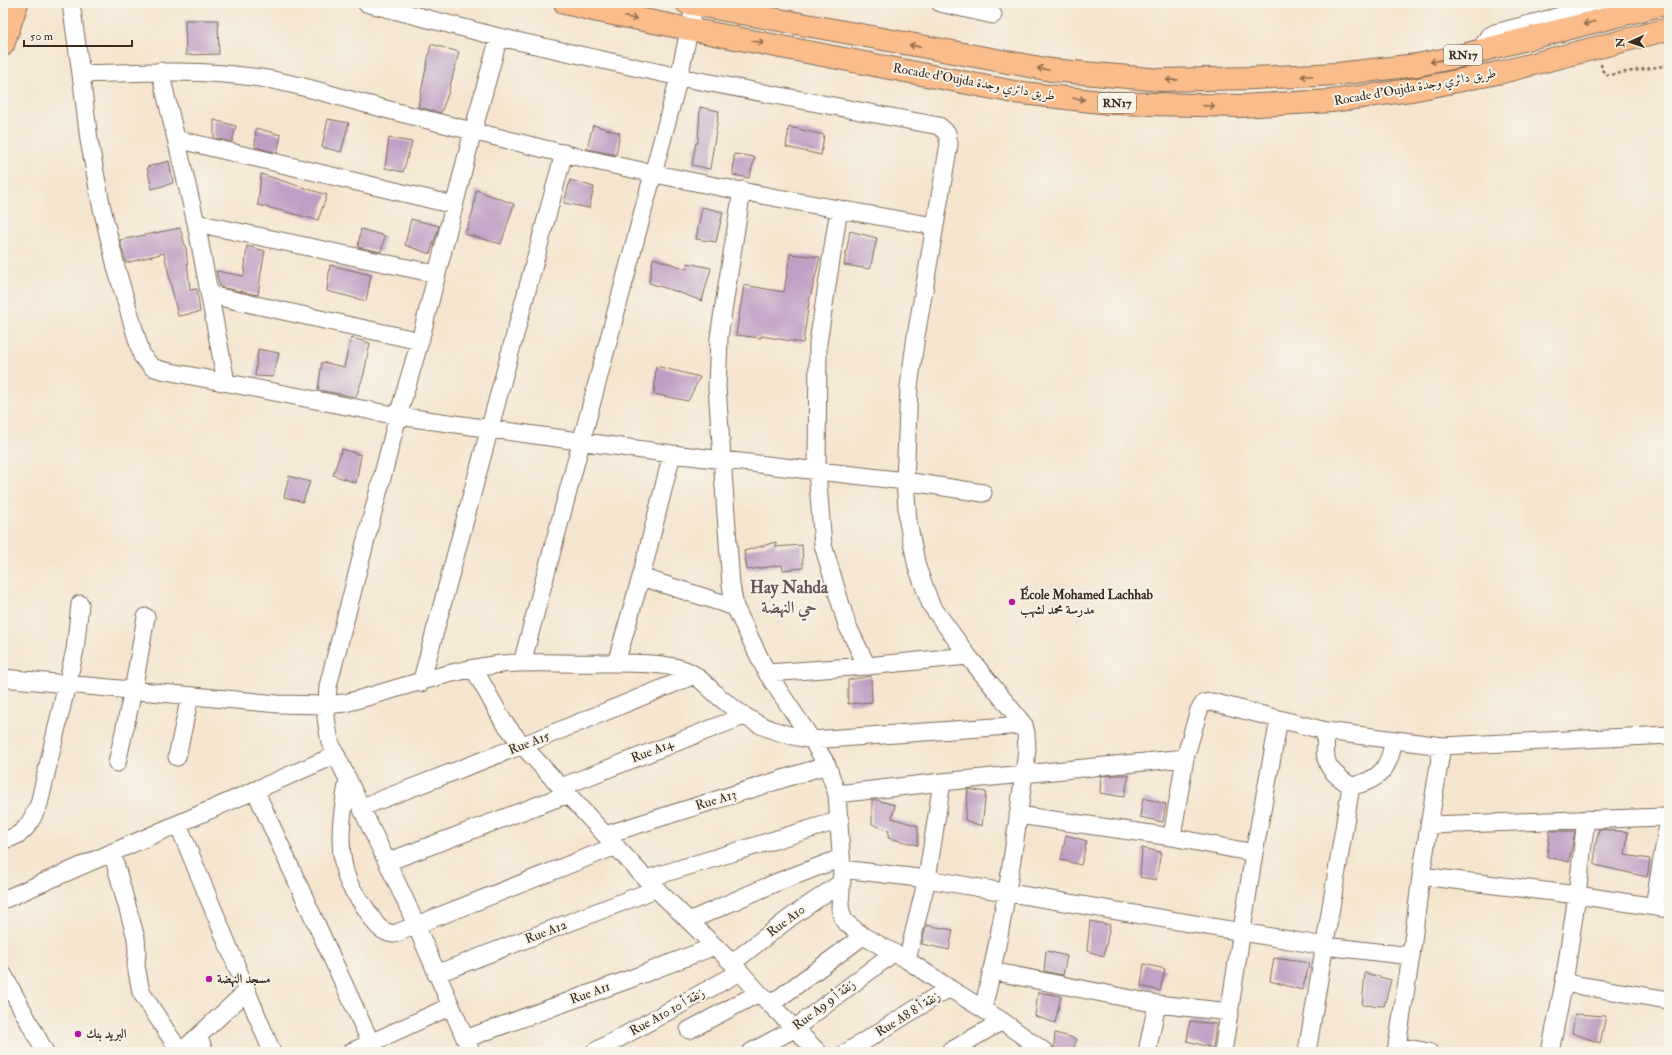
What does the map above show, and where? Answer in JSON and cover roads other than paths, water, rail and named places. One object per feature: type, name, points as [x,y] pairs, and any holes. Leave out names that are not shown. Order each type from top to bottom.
[{"type":"highway","points":[[3,45],[18,3]]},
{"type":"highway","points":[[11,24],[27,3]]},
{"type":"highway","name":"Rocade d'Oujda طريق دائري وجدة","points":[[565,3],[598,11],[1014,92],[1110,103],[1240,106],[1332,101],[1417,89],[1502,72],[1669,29]]},
{"type":"highway","name":"Rocade d'Oujda طريق دائري وجدة","points":[[692,3],[1051,70],[1161,80],[1338,74],[1417,65],[1480,51],[1668,3]]},
{"type":"street","points":[[71,3],[89,140],[101,204],[116,271],[142,356],[152,367],[398,416],[580,440],[672,454],[905,481],[983,493]]},
{"type":"street","points":[[366,3],[499,37],[679,76],[939,126],[948,133],[949,144],[934,226],[909,387],[905,481],[908,522],[917,567],[931,605],[968,656],[1024,725],[1026,733],[1027,750],[1006,893],[992,971],[983,1009]]},
{"type":"street","points":[[522,663],[580,440],[679,76],[689,29],[692,3]]},
{"type":"street","points":[[940,3],[994,15]]},
{"type":"street","points":[[1480,51],[1488,37],[1495,33],[1610,3]]},
{"type":"street","points":[[468,1045],[362,807],[336,755],[328,734],[326,705],[328,686],[499,37]]},
{"type":"street","points":[[81,74],[160,71],[218,73],[263,78],[306,87],[473,131],[653,173],[934,226]]},
{"type":"street","points":[[160,71],[196,223],[226,382]]},
{"type":"street","points":[[176,139],[454,205]]},
{"type":"street","points":[[421,682],[564,153]]},
{"type":"street","points":[[742,190],[719,338],[717,386],[729,566],[735,607],[767,673],[827,765],[837,794],[840,820],[842,870],[840,908],[842,916],[844,921],[863,936],[900,957],[1002,1021],[1045,1052]]},
{"type":"street","points":[[839,209],[818,343],[817,471],[823,545],[847,625],[867,666]]},
{"type":"street","points":[[196,223],[436,274]]},
{"type":"street","points":[[210,295],[420,341]]},
{"type":"street","points":[[616,663],[641,577],[672,454]]},
{"type":"street","points":[[641,577],[735,607]]},
{"type":"street","points":[[3,840],[24,832],[31,823],[39,804],[75,650],[80,604]]},
{"type":"street","points":[[117,763],[133,690],[146,617]]},
{"type":"street","points":[[767,673],[867,666],[968,656]]},
{"type":"street","points":[[3,678],[278,704],[326,705],[345,703],[474,669],[522,663],[616,663],[676,667],[695,675],[744,716],[759,725],[790,736],[812,740],[1024,725]]},
{"type":"street","points":[[474,669],[503,720],[523,746],[651,884],[736,967],[765,999],[818,1052]]},
{"type":"street","name":"Rue A15","points":[[362,807],[523,746],[695,675]]},
{"type":"street","points":[[177,757],[190,696]]},
{"type":"street","points":[[1172,837],[1185,758],[1199,710],[1204,703],[1212,702],[1326,731],[1393,741],[1442,746],[1669,735]]},
{"type":"street","name":"Rue A14","points":[[387,862],[744,716]]},
{"type":"street","points":[[1223,1052],[1254,853],[1279,720]]},
{"type":"street","points":[[1326,731],[1324,756],[1329,769],[1336,777],[1351,786],[1362,784],[1386,768],[1392,754],[1393,741]]},
{"type":"street","points":[[1429,1052],[1396,1049],[1411,956],[1421,876],[1442,746]]},
{"type":"street","points":[[3,900],[336,755]]},
{"type":"street","points":[[837,794],[1185,758]]},
{"type":"street","name":"Rue A13","points":[[348,779],[341,835],[342,858],[348,883],[378,926],[385,933],[394,934],[416,926],[610,841],[827,765]]},
{"type":"street","points":[[900,957],[927,879],[942,782]]},
{"type":"street","points":[[1307,1052],[1351,786]]},
{"type":"street","points":[[255,790],[373,1047]]},
{"type":"street","points":[[1018,815],[1172,837],[1254,853]]},
{"type":"street","points":[[1421,876],[1577,895],[1662,908],[1668,824],[1666,819],[1663,817],[1429,825]]},
{"type":"street","points":[[1550,1052],[1564,983],[1586,819]]},
{"type":"street","name":"Rue A12","points":[[436,974],[651,884],[840,820]]},
{"type":"street","points":[[178,824],[272,1052]]},
{"type":"street","points":[[112,852],[136,938],[136,966],[141,992],[180,1052],[247,991]]},
{"type":"street","points":[[689,921],[776,883],[842,870],[927,879],[1325,946],[1411,956]]},
{"type":"street","name":"Rue A10","points":[[736,967],[842,870]]},
{"type":"street","points":[[688,1030],[765,999],[863,936]]},
{"type":"street","name":"Rue A11","points":[[468,1045],[715,946]]},
{"type":"street","name":"Rue A9 زنقة أ 9","points":[[751,1052],[794,1028],[900,957]]},
{"type":"street","name":"Rue A10 زنقة أ 10","points":[[594,1052],[736,967]]},
{"type":"street","points":[[992,971],[1157,1004],[1230,1012]]},
{"type":"street","points":[[3,974],[45,1052]]},
{"type":"street","points":[[1564,983],[1669,1000]]},
{"type":"street","name":"Rue A8 زنقة أ 8","points":[[847,1052],[949,988]]},
{"type":"street","points":[[1147,1052],[1157,1004]]},
{"type":"street","points":[[351,1052],[373,1047],[451,1006]]},
{"type":"street","points":[[950,1052],[1002,1021]]},
{"type":"street","points":[[198,1036],[205,1052]]},
{"type":"place","name":"École Mohamed Lachhab مدرسة محمد لشهب","points":[[1012,602]]},
{"type":"place","name":"مسجد النهضة","points":[[209,979]]},
{"type":"place","name":"البريد بنك","points":[[78,1034]]},
{"type":"district","name":"Hay Nahda حي النهضة","points":[[789,597]]}]
